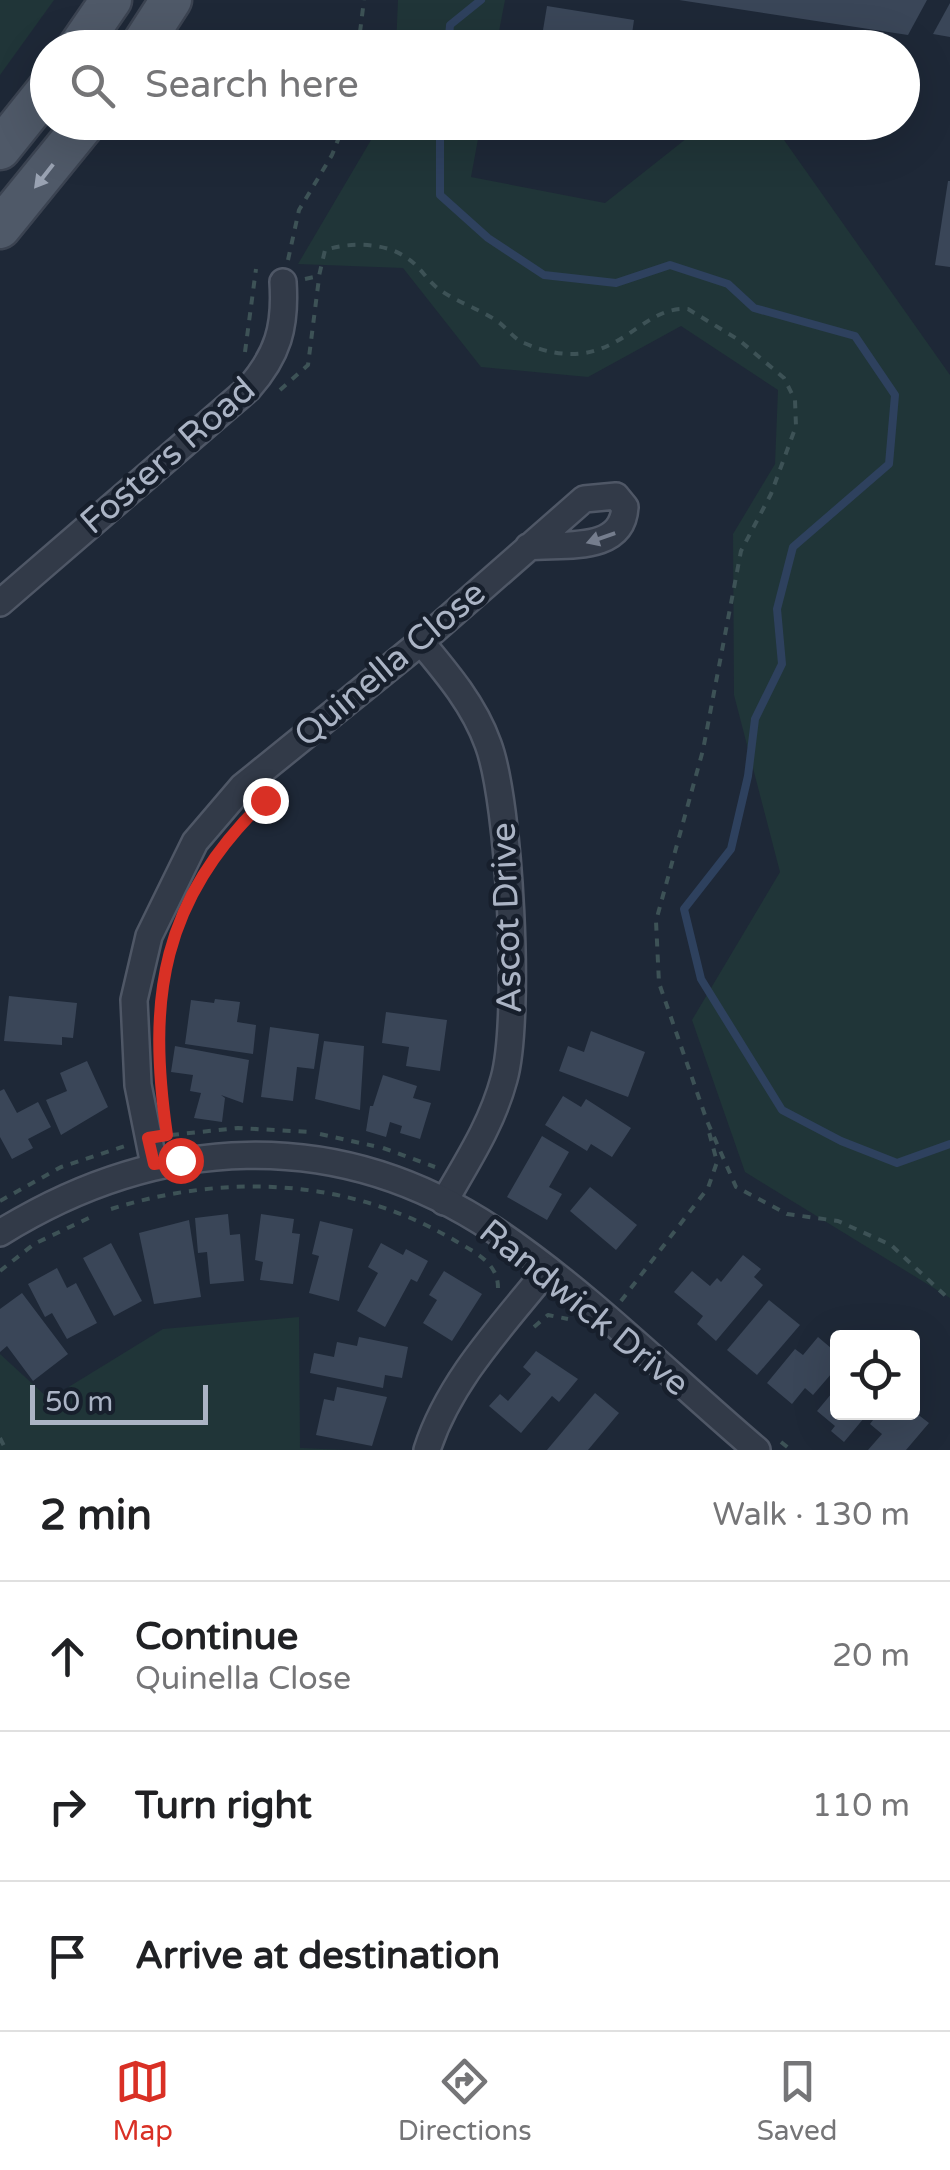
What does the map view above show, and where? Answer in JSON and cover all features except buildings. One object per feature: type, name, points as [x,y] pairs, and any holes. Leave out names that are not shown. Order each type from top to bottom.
[{"type":"main road","points":[[90,30],[111,0]]},
{"type":"main road","points":[[152,30],[171,0]]},
{"type":"main road","points":[[0,149],[30,111]]},
{"type":"main road","points":[[0,228],[71,140]]},
{"type":"street","name":"Fosters Road","points":[[0,603],[248,390],[270,363],[281,338],[283,282]]},
{"type":"street","name":"Quinella Close","points":[[154,1164],[136,1142],[134,1000],[150,936],[195,842],[242,787],[420,642],[528,547]]},
{"type":"street","name":"Ascot Drive","points":[[420,642],[467,702],[488,743],[505,815],[511,1023],[506,1074],[492,1120],[452,1170],[444,1202]]},
{"type":"street","name":"Randwick Drive","points":[[0,1233],[72,1193],[154,1164],[213,1156],[298,1158],[369,1171],[444,1202],[495,1231],[766,1444]]},
{"type":"street","points":[[426,1450],[436,1420],[476,1358],[547,1270]]},
{"type":"path","points":[[360,30],[364,0]]},
{"type":"path","points":[[338,140],[298,210],[283,282],[319,276],[325,250],[376,246],[409,258],[430,284],[495,319],[520,342],[591,354],[664,314],[688,310],[766,360],[789,389],[796,426],[771,494],[741,551],[703,750],[656,921],[659,983],[707,1121],[736,1186],[787,1214],[838,1221],[891,1245],[950,1300]]},
{"type":"path","points":[[243,360],[256,268]]},
{"type":"path","points":[[606,1320],[708,1188],[716,1162],[707,1121]]},
{"type":"path","points":[[0,1201],[60,1167],[136,1142],[238,1128],[294,1130],[353,1140],[452,1170]]},
{"type":"path","points":[[120,1130],[136,1142]]},
{"type":"path","points":[[433,1166],[452,1170]]},
{"type":"path","points":[[0,1271],[34,1244],[100,1212],[208,1186],[276,1185],[375,1205],[420,1222],[486,1260],[498,1282],[492,1300]]},
{"type":"path","points":[[525,1337],[540,1320],[556,1313],[580,1329]]},
{"type":"path","points":[[0,1438],[6,1450]]},
{"type":"path","points":[[766,1444],[790,1450]]},
{"type":"green space","points":[[0,0],[54,0],[30,30],[0,75]]},
{"type":"green space","points":[[398,0],[505,0],[499,30],[397,30]]},
{"type":"green space","points":[[371,140],[478,140],[471,177],[605,203],[685,140],[784,140],[950,375],[950,1298],[745,1172],[692,1020],[780,872],[734,695],[733,534],[775,464],[778,390],[681,326],[588,377],[481,367],[403,268],[298,264]]},
{"type":"green space","points":[[299,1317],[300,1448],[346,1450],[0,1450],[0,1354],[49,1399],[163,1329]]},
{"type":"waterway","points":[[450,30],[450,25],[481,0]]},
{"type":"waterway","points":[[440,140],[440,195],[488,238],[544,275],[616,283],[670,265],[728,284],[754,308],[855,336],[895,395],[889,464],[793,547],[777,609],[782,664],[755,719],[748,776],[731,849],[684,909],[701,979],[782,1110],[841,1141],[897,1163],[950,1144]]},
{"type":"route","points":[[180,1160],[154,1164],[148,1138],[167,1135],[157,1066],[157,1029],[160,986],[168,951],[181,915],[210,861],[232,832],[265,800]]}]
